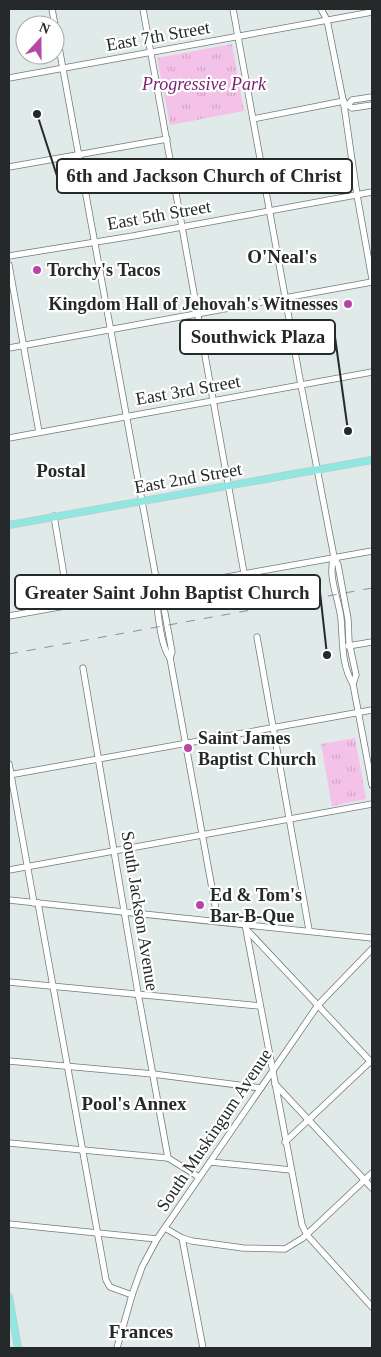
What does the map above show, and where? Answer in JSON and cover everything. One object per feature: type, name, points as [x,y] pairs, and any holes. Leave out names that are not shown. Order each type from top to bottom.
[{"type":"main road","name":"East 2nd Street","points":[[9,525],[372,460]]},
{"type":"main road","points":[[9,1297],[18,1348]]},
{"type":"street","points":[[52,9],[158,589],[156,598],[161,627],[166,653],[170,658],[218,921]]},
{"type":"street","points":[[143,9],[244,573]]},
{"type":"street","points":[[234,9],[301,385],[334,557],[338,565],[341,647],[348,675],[353,684],[372,785]]},
{"type":"street","points":[[9,348],[285,298],[372,280],[345,104],[327,20],[321,9]]},
{"type":"street","name":"East 7th Street","points":[[9,78],[372,12]]},
{"type":"street","points":[[253,119],[345,104],[352,100],[372,96]]},
{"type":"street","points":[[345,104],[352,108],[372,104]]},
{"type":"street","points":[[9,167],[166,139]]},
{"type":"street","name":"East 5th Street","points":[[9,256],[372,192]]},
{"type":"street","points":[[9,264],[39,432]]},
{"type":"street","name":"East 3rd Street","points":[[9,438],[372,372]]},
{"type":"street","points":[[54,516],[69,605]]},
{"type":"street","points":[[9,616],[372,551]]},
{"type":"street","points":[[339,594],[356,675],[353,684]]},
{"type":"street","points":[[257,637],[309,930]]},
{"type":"street","points":[[341,647],[372,642]]},
{"type":"street","name":"South Jackson Avenue","points":[[83,668],[168,1158]]},
{"type":"street","points":[[10,775],[372,710]]},
{"type":"street","points":[[9,764],[27,866],[52,986],[96,1233],[108,1284],[115,1290],[132,1295]]},
{"type":"street","points":[[9,870],[372,804]]},
{"type":"street","points":[[9,900],[372,938]]},
{"type":"street","points":[[246,926],[372,1062],[285,1142]]},
{"type":"street","points":[[246,926],[300,1217],[307,1235],[372,1307]]},
{"type":"street","name":"South Muskingum Avenue","points":[[118,1348],[132,1295],[142,1267],[157,1239],[318,1005],[372,949]]},
{"type":"street","points":[[9,982],[260,1006]]},
{"type":"street","points":[[9,1061],[154,1074],[261,1088]]},
{"type":"street","points":[[275,1084],[372,1188]]},
{"type":"street","points":[[9,1143],[168,1158],[199,1178]]},
{"type":"street","points":[[210,1162],[291,1170]]},
{"type":"street","points":[[165,1228],[182,1238],[211,1244],[278,1250],[290,1248],[307,1235],[372,1173]]},
{"type":"street","points":[[9,1224],[157,1239]]},
{"type":"street","points":[[182,1238],[203,1348]]},
{"type":"green space","name":"Progressive Park","points":[[232,44],[244,111],[170,125],[157,58]]},
{"type":"green space","points":[[355,738],[366,799],[332,806],[321,744]]},
{"type":"railway","points":[[9,654],[372,588]]},
{"type":"place","name":"6th and Jackson Church of Christ","points":[[37,114]]},
{"type":"place","name":"Torchy's Tacos","points":[[37,270]]},
{"type":"place","name":"Kingdom Hall of Jehovah's Witnesses","points":[[348,304]]},
{"type":"place","name":"Southwick Plaza","points":[[348,431]]},
{"type":"place","name":"Greater Saint John Baptist Church","points":[[327,655]]},
{"type":"place","name":"Saint James Baptist Church","points":[[188,748]]},
{"type":"place","name":"Ed & Tom's Bar-B-Que","points":[[200,905]]},
{"type":"district","name":"O'Neal's","points":[[282,256]]},
{"type":"district","name":"Postal","points":[[61,470]]},
{"type":"district","name":"Pool's Annex","points":[[134,1103]]},
{"type":"district","name":"Frances","points":[[141,1331]]}]
